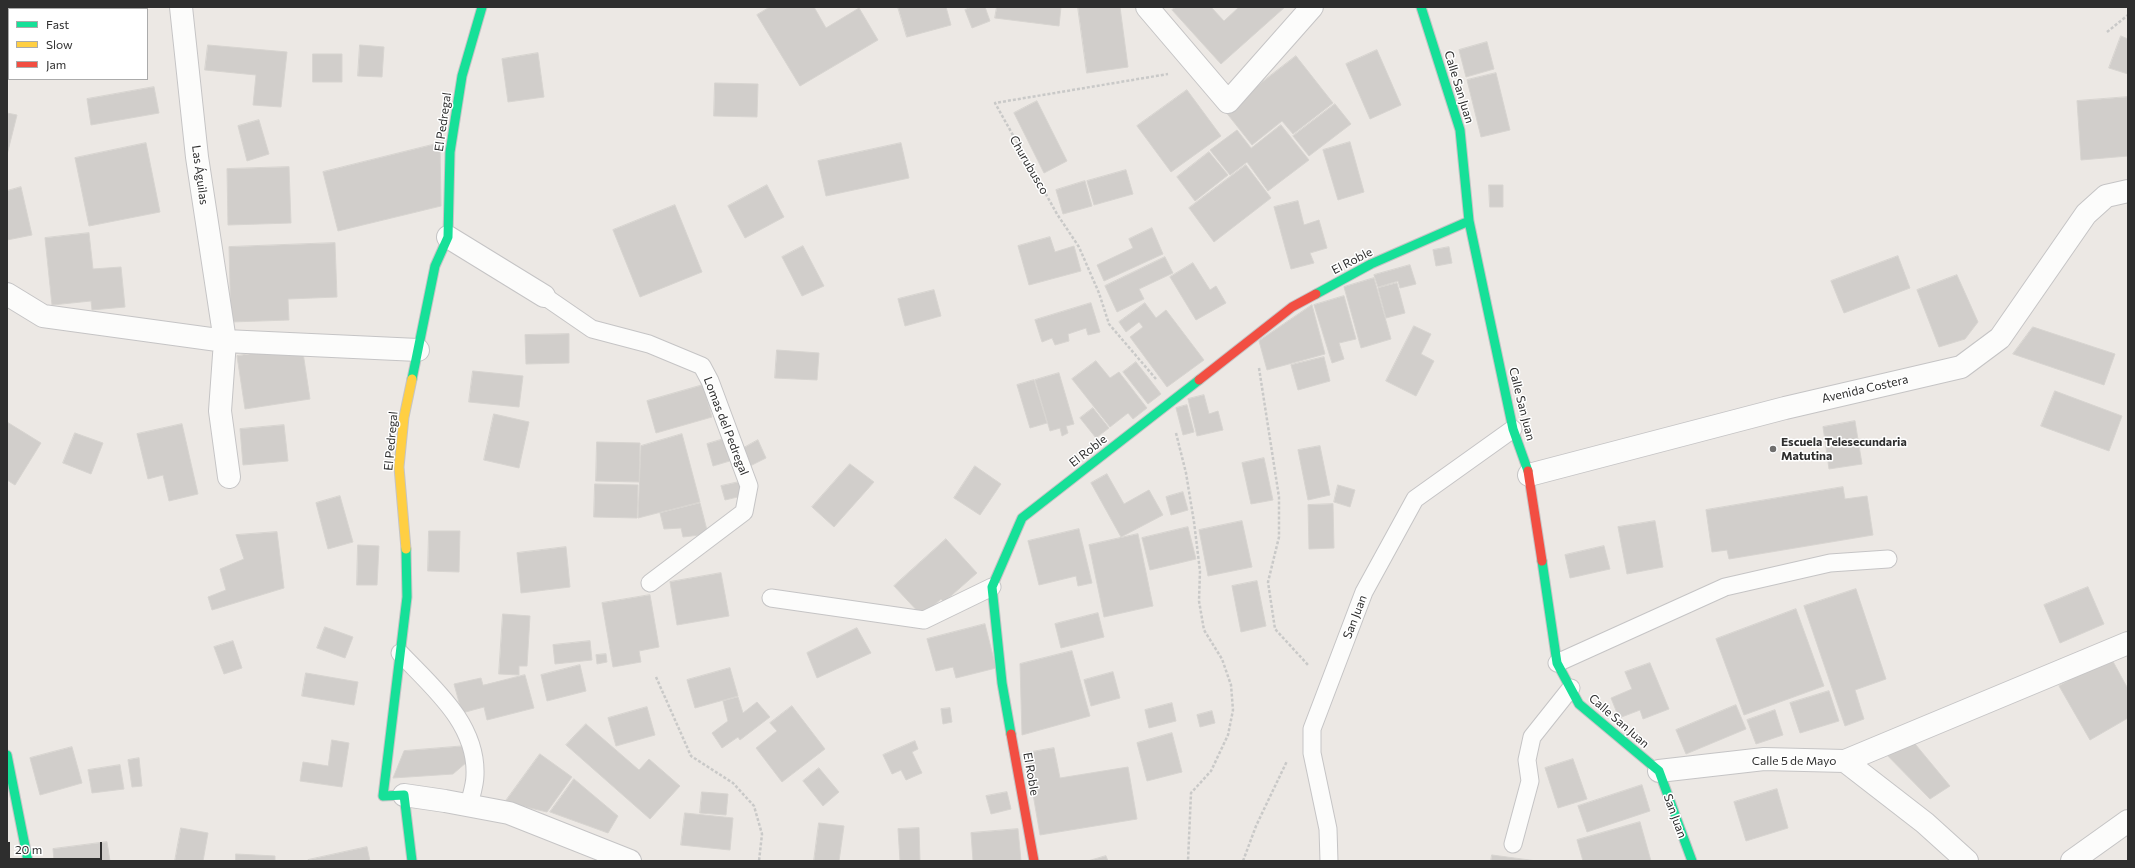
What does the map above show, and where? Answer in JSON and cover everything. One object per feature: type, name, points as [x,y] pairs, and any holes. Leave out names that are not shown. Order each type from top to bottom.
[{"type":"street","name":"Las Águilas","points":[[181,7],[197,157],[225,341],[220,412],[229,477]]},
{"type":"street","name":"El Pedregal","points":[[404,795],[383,796],[407,597],[406,537],[399,467],[404,417],[435,266],[448,237],[450,152],[462,76],[482,7]]},
{"type":"street","points":[[1147,7],[1228,102],[1312,7]]},
{"type":"street","name":"Calle San Juan","points":[[1421,7],[1460,130],[1469,221],[1513,429],[1529,475],[1557,663],[1579,704],[1659,771]]},
{"type":"street","name":"Avenida Costera","points":[[1529,475],[1785,408],[1961,367],[2000,338],[2086,214],[2106,196],[2128,191]]},
{"type":"street","name":"El Roble","points":[[1034,861],[1002,683],[992,587],[1022,518],[1292,307],[1371,264],[1469,221]]},
{"type":"street","name":"Lomas del Pedregal","points":[[448,237],[544,296]]},
{"type":"street","points":[[7,294],[43,316],[225,341],[418,350]]},
{"type":"street","points":[[1845,761],[2128,643]]},
{"type":"street","points":[[7,755],[28,861]]},
{"type":"street","name":"Calle 5 de Mayo","points":[[1659,771],[1764,759],[1845,761],[1925,823],[1967,861]]},
{"type":"street","name":"San Juan","points":[[1659,771],[1692,861]]},
{"type":"street","points":[[412,861],[404,795],[509,813],[630,861]]},
{"type":"street","points":[[2072,861],[2128,820]]},
{"type":"lane","name":"Lomas del Pedregal","points":[[544,296],[592,329],[649,344],[702,366],[725,419],[749,486],[744,512],[650,584]]},
{"type":"lane","name":"San Juan","points":[[1329,861],[1328,829],[1312,753],[1312,730],[1364,592],[1414,499],[1513,429]]},
{"type":"lane","points":[[1557,663],[1725,587],[1830,563],[1888,559]]},
{"type":"lane","points":[[771,598],[924,620],[992,587]]},
{"type":"lane","points":[[400,653],[451,706],[470,741],[475,775],[468,805]]},
{"type":"lane","points":[[1513,844],[1524,811],[1530,782],[1527,760],[1532,737],[1571,688]]},
{"type":"path","points":[[2107,32],[2128,15]]},
{"type":"path","name":"Churubusco","points":[[1168,403],[1162,387],[1109,324],[1100,293],[1079,247],[1057,214],[995,103],[1200,69]]},
{"type":"path","points":[[1252,338],[1263,382],[1279,497],[1279,537],[1268,582],[1275,629],[1328,687]]},
{"type":"path","points":[[1168,403],[1186,473],[1200,571],[1199,601],[1204,630],[1222,659],[1231,685],[1233,710],[1228,735],[1211,771],[1191,793],[1188,861]]},
{"type":"path","points":[[656,677],[691,756],[733,783],[754,806],[762,834],[759,861]]},
{"type":"path","points":[[1244,861],[1256,826],[1283,766],[1312,730]]},
{"type":"building","points":[[7,7],[24,7],[8,8],[7,20]]},
{"type":"building","points":[[770,7],[814,7],[826,28],[859,8],[878,40],[800,86],[757,15]]},
{"type":"building","points":[[898,7],[946,7],[951,25],[907,37]]},
{"type":"building","points":[[972,7],[985,7],[990,21],[972,28],[965,10]]},
{"type":"building","points":[[997,7],[1061,7],[1059,26],[995,18]]},
{"type":"building","points":[[1078,7],[1120,7],[1128,67],[1087,73]]},
{"type":"building","points":[[1176,7],[1211,7],[1224,21],[1239,7],[1285,7],[1221,64],[1172,10]]},
{"type":"building","points":[[2121,36],[2128,39],[2128,74],[2109,68]]},
{"type":"building","points":[[1487,42],[1494,69],[1466,77],[1459,50]]},
{"type":"building","points":[[208,45],[287,52],[281,107],[253,105],[256,75],[205,70]]},
{"type":"building","points":[[360,45],[384,47],[382,77],[358,76]]},
{"type":"building","points":[[1377,50],[1401,105],[1370,119],[1346,64]]},
{"type":"building","points":[[538,53],[544,97],[508,102],[502,59]]},
{"type":"building","points":[[313,54],[342,54],[342,82],[313,82]]},
{"type":"building","points":[[1296,56],[1333,103],[1293,134],[1282,121],[1252,145],[1225,111]]},
{"type":"building","points":[[1496,73],[1510,130],[1481,137],[1467,80]]},
{"type":"building","points":[[715,83],[758,84],[757,117],[714,116]]},
{"type":"building","points":[[154,87],[159,113],[91,125],[87,99]]},
{"type":"building","points":[[1187,90],[1221,136],[1171,172],[1137,126]]},
{"type":"building","points":[[2128,97],[2128,156],[2081,160],[2077,101]]},
{"type":"building","points":[[1037,101],[1067,161],[1044,173],[1014,113]]},
{"type":"building","points":[[1335,104],[1351,124],[1309,156],[1293,136]]},
{"type":"building","points":[[7,113],[17,115],[7,155]]},
{"type":"building","points":[[259,120],[269,154],[247,161],[238,126]]},
{"type":"building","points":[[1281,125],[1309,160],[1268,191],[1247,162],[1230,175],[1210,150],[1237,130],[1251,148]]},
{"type":"building","points":[[1350,142],[1364,192],[1338,200],[1323,150]]},
{"type":"building","points":[[146,143],[160,212],[89,226],[75,158]]},
{"type":"building","points":[[440,143],[441,206],[338,231],[323,172]]},
{"type":"building","points":[[901,143],[909,178],[826,196],[818,161]]},
{"type":"building","points":[[1209,152],[1228,175],[1195,201],[1177,177]]},
{"type":"building","points":[[1246,165],[1271,198],[1214,242],[1189,208]]},
{"type":"building","points":[[289,167],[291,223],[228,225],[227,169]]},
{"type":"building","points":[[1126,170],[1133,194],[1094,205],[1087,181]]},
{"type":"building","points":[[1085,181],[1092,206],[1063,214],[1056,190]]},
{"type":"building","points":[[767,185],[784,217],[745,238],[728,206]]},
{"type":"building","points":[[1489,185],[1503,185],[1503,207],[1490,207]]},
{"type":"building","points":[[21,187],[32,235],[7,240],[7,191]]},
{"type":"building","points":[[1298,201],[1304,225],[1319,220],[1327,248],[1310,253],[1314,263],[1291,269],[1274,207]]},
{"type":"building","points":[[675,205],[702,272],[640,297],[613,230]]},
{"type":"building","points":[[1152,228],[1163,254],[1104,281],[1097,265],[1133,248],[1129,239]]},
{"type":"building","points":[[89,233],[93,269],[121,267],[125,307],[92,310],[91,301],[52,305],[45,238]]},
{"type":"building","points":[[1050,237],[1055,252],[1074,246],[1081,271],[1029,285],[1018,246]]},
{"type":"building","points":[[335,243],[337,297],[288,299],[289,320],[231,322],[229,247]]},
{"type":"building","points":[[803,246],[824,286],[802,296],[782,257]]},
{"type":"building","points":[[1449,247],[1452,263],[1436,266],[1433,250]]},
{"type":"building","points":[[1898,256],[1910,288],[1844,313],[1831,281]]},
{"type":"building","points":[[1165,257],[1173,273],[1139,289],[1144,299],[1117,312],[1105,286]]},
{"type":"building","points":[[1193,263],[1210,290],[1216,286],[1226,303],[1196,320],[1170,277]]},
{"type":"building","points":[[1410,265],[1416,284],[1400,288],[1398,281],[1378,287],[1374,275]]},
{"type":"building","points":[[1957,275],[1978,322],[1965,339],[1939,347],[1917,290]]},
{"type":"building","points":[[1374,278],[1391,339],[1361,348],[1344,287]]},
{"type":"building","points":[[1397,283],[1405,313],[1386,318],[1378,288]]},
{"type":"building","points":[[934,290],[941,316],[905,326],[898,299]]},
{"type":"building","points":[[1344,296],[1356,339],[1339,343],[1344,359],[1332,363],[1314,305]]},
{"type":"building","points":[[1091,303],[1100,332],[1088,335],[1086,328],[1068,334],[1069,341],[1055,345],[1052,338],[1042,342],[1035,320]]},
{"type":"building","points":[[1145,303],[1156,318],[1166,310],[1204,360],[1167,387],[1130,337],[1143,327],[1139,322],[1126,332],[1119,322]]},
{"type":"building","points":[[1312,305],[1325,354],[1267,370],[1259,341]]},
{"type":"building","points":[[1414,326],[1431,334],[1421,354],[1434,361],[1416,396],[1386,381]]},
{"type":"building","points":[[2033,327],[2115,354],[2104,385],[2013,354]]},
{"type":"building","points":[[569,334],[569,363],[526,364],[525,335]]},
{"type":"building","points":[[302,346],[310,399],[245,409],[237,356]]},
{"type":"building","points":[[777,350],[819,353],[817,380],[775,378]]},
{"type":"building","points":[[1324,357],[1330,381],[1298,390],[1291,365]]},
{"type":"building","points":[[1096,361],[1110,378],[1119,372],[1147,408],[1133,419],[1128,413],[1110,427],[1072,379]]},
{"type":"building","points":[[1136,362],[1161,394],[1148,404],[1123,372]]},
{"type":"building","points":[[473,371],[523,376],[519,407],[469,402]]},
{"type":"building","points":[[1059,373],[1074,424],[1066,426],[1068,433],[1062,436],[1060,428],[1050,431],[1035,380]]},
{"type":"building","points":[[1034,380],[1047,423],[1030,428],[1017,385]]},
{"type":"building","points":[[703,385],[712,417],[656,433],[647,401]]},
{"type":"building","points":[[2055,391],[2122,416],[2109,451],[2041,426]]},
{"type":"building","points":[[1204,395],[1209,414],[1218,411],[1223,430],[1197,436],[1188,399]]},
{"type":"building","points":[[1187,405],[1194,432],[1183,435],[1176,408]]},
{"type":"building","points":[[1093,408],[1109,428],[1096,438],[1080,418]]},
{"type":"building","points":[[494,414],[529,422],[519,468],[484,460]]},
{"type":"building","points":[[1855,421],[1862,464],[1829,469],[1823,427]]},
{"type":"building","points":[[7,422],[41,443],[15,485],[7,480]]},
{"type":"building","points":[[182,424],[198,494],[169,501],[163,475],[148,479],[137,434]]},
{"type":"building","points":[[284,425],[288,461],[243,465],[240,429]]},
{"type":"building","points":[[75,433],[103,443],[91,474],[63,463]]},
{"type":"building","points":[[682,434],[700,502],[638,518],[641,446]]},
{"type":"building","points":[[727,438],[733,460],[713,466],[707,444]]},
{"type":"building","points":[[758,440],[766,458],[748,467],[740,450]]},
{"type":"building","points":[[597,442],[640,443],[639,482],[596,481]]},
{"type":"building","points":[[1320,446],[1330,495],[1308,500],[1298,450]]},
{"type":"building","points":[[1264,458],[1273,500],[1251,504],[1242,463]]},
{"type":"building","points":[[850,464],[874,482],[834,527],[812,507]]},
{"type":"building","points":[[975,466],[1001,484],[980,515],[954,498]]},
{"type":"building","points":[[1107,474],[1124,504],[1149,490],[1163,515],[1121,537],[1091,483]]},
{"type":"building","points":[[739,482],[742,496],[725,500],[721,486]]},
{"type":"building","points":[[595,484],[638,485],[637,518],[594,517]]},
{"type":"building","points":[[1338,485],[1355,490],[1350,507],[1334,502]]},
{"type":"building","points":[[1843,487],[1845,499],[1867,496],[1873,535],[1729,559],[1727,550],[1712,552],[1706,510]]},
{"type":"building","points":[[1183,492],[1188,510],[1171,515],[1166,497]]},
{"type":"building","points":[[340,496],[353,542],[328,549],[316,503]]},
{"type":"building","points":[[700,503],[708,534],[683,537],[681,528],[664,529],[660,513]]},
{"type":"building","points":[[1333,504],[1334,548],[1309,549],[1308,505]]},
{"type":"building","points":[[1242,521],[1252,567],[1208,576],[1199,530]]},
{"type":"building","points":[[1655,521],[1663,567],[1627,574],[1618,527]]},
{"type":"building","points":[[1188,527],[1196,559],[1150,570],[1142,538]]},
{"type":"building","points":[[1079,529],[1092,583],[1078,586],[1076,576],[1039,585],[1028,541]]},
{"type":"building","points":[[429,531],[460,531],[459,572],[428,571]]},
{"type":"building","points":[[277,532],[284,588],[212,610],[208,597],[226,590],[220,569],[244,559],[236,535]]},
{"type":"building","points":[[1138,534],[1153,606],[1104,617],[1089,545]]},
{"type":"building","points":[[946,539],[977,573],[944,602],[941,599],[922,616],[894,586]]},
{"type":"building","points":[[358,545],[379,546],[377,585],[357,585]]},
{"type":"building","points":[[1604,546],[1610,569],[1570,578],[1565,555]]},
{"type":"building","points":[[566,547],[570,587],[521,593],[517,553]]},
{"type":"building","points":[[721,573],[729,616],[677,625],[670,582]]},
{"type":"building","points":[[1257,581],[1266,626],[1241,632],[1232,586]]},
{"type":"building","points":[[2088,587],[2104,624],[2060,643],[2044,605]]},
{"type":"building","points":[[1856,589],[1886,679],[1855,690],[1864,719],[1845,726],[1804,606]]},
{"type":"building","points":[[650,595],[659,647],[639,651],[641,662],[613,667],[602,603]]},
{"type":"building","points":[[1796,609],[1824,686],[1744,715],[1716,639]]},
{"type":"building","points":[[1098,613],[1104,637],[1061,648],[1055,624]]},
{"type":"building","points":[[503,614],[530,616],[527,666],[519,666],[519,675],[499,674]]},
{"type":"building","points":[[985,624],[996,668],[956,678],[953,667],[936,671],[927,639]]},
{"type":"building","points":[[325,627],[353,637],[345,658],[317,648]]},
{"type":"building","points":[[857,628],[871,653],[817,678],[807,653]]},
{"type":"building","points":[[233,641],[242,668],[224,674],[214,647]]},
{"type":"building","points":[[590,641],[592,660],[555,664],[553,645]]},
{"type":"building","points":[[1072,651],[1090,716],[1022,735],[1020,664]]},
{"type":"building","points":[[606,654],[607,662],[597,664],[596,655]]},
{"type":"building","points":[[2110,656],[2128,689],[2128,718],[2090,740],[2059,686]]},
{"type":"building","points":[[1650,663],[1669,709],[1643,719],[1640,710],[1619,718],[1611,698],[1632,689],[1625,672]]},
{"type":"building","points":[[580,665],[586,691],[547,701],[541,675]]},
{"type":"building","points":[[730,668],[738,696],[695,708],[687,680]]},
{"type":"building","points":[[1113,672],[1120,698],[1091,706],[1084,680]]},
{"type":"building","points":[[306,673],[358,682],[354,705],[302,696]]},
{"type":"building","points":[[525,675],[534,708],[487,720],[484,707],[462,713],[454,684],[481,678],[483,685]]},
{"type":"building","points":[[1829,691],[1839,721],[1800,733],[1790,703]]},
{"type":"building","points":[[738,697],[743,713],[757,702],[770,717],[740,740],[738,737],[722,748],[712,733],[728,721],[723,701]]},
{"type":"building","points":[[1172,703],[1176,721],[1149,728],[1145,710]]},
{"type":"building","points":[[1736,705],[1746,729],[1686,754],[1676,730]]},
{"type":"building","points":[[792,706],[825,749],[782,782],[756,748],[777,731],[770,723]]},
{"type":"building","points":[[647,707],[655,735],[616,746],[608,718]]},
{"type":"building","points":[[950,708],[952,722],[943,724],[941,709]]},
{"type":"building","points":[[1775,710],[1783,735],[1756,744],[1747,720]]},
{"type":"building","points":[[1212,711],[1215,723],[1200,727],[1197,715]]},
{"type":"building","points":[[586,724],[639,770],[649,759],[680,786],[650,819],[566,745]]},
{"type":"building","points":[[1172,733],[1182,772],[1147,781],[1137,743]]},
{"type":"building","points":[[1911,739],[1950,786],[1930,799],[1880,748]]},
{"type":"building","points":[[332,740],[349,743],[342,787],[300,781],[303,762],[328,766]]},
{"type":"building","points":[[915,741],[918,749],[912,752],[922,773],[906,780],[901,770],[892,774],[883,755]]},
{"type":"building","points":[[466,746],[467,762],[453,774],[393,778],[404,751]]},
{"type":"building","points":[[72,747],[82,783],[40,795],[30,758]]},
{"type":"building","points":[[1054,748],[1060,778],[1128,767],[1137,819],[1040,835],[1026,753]]},
{"type":"building","points":[[540,754],[572,777],[547,812],[505,802]]},
{"type":"building","points":[[139,758],[142,786],[132,787],[128,760]]},
{"type":"building","points":[[1573,759],[1587,799],[1558,808],[1545,768]]},
{"type":"building","points":[[120,765],[124,789],[92,793],[88,770]]},
{"type":"building","points":[[819,768],[839,792],[823,806],[803,781]]},
{"type":"building","points":[[574,779],[618,816],[608,833],[550,812]]},
{"type":"building","points":[[1642,785],[1650,811],[1587,832],[1578,806]]},
{"type":"building","points":[[1777,789],[1788,828],[1746,841],[1734,802]]},
{"type":"building","points":[[702,792],[728,794],[726,815],[700,813]]},
{"type":"building","points":[[1007,792],[1011,809],[991,814],[986,796]]},
{"type":"building","points":[[685,813],[733,818],[730,850],[681,845]]},
{"type":"building","points":[[1640,822],[1651,861],[1583,861],[1577,840]]},
{"type":"building","points":[[819,823],[844,826],[839,861],[814,861]]},
{"type":"building","points":[[181,828],[208,833],[203,861],[175,861]]},
{"type":"building","points":[[919,828],[920,861],[900,861],[898,829]]},
{"type":"building","points":[[1018,829],[1021,861],[973,861],[971,833]]},
{"type":"building","points":[[107,842],[110,861],[54,861],[53,849]]},
{"type":"building","points":[[367,847],[370,861],[308,861],[308,860]]},
{"type":"building","points":[[236,854],[275,856],[275,861],[236,861]]},
{"type":"building","points":[[1492,855],[1537,861],[1491,861]]},
{"type":"building","points":[[1106,856],[1108,861],[1088,861]]},
{"type":"traffic: fast","points":[[412,379],[435,266],[448,237],[450,152],[462,76],[482,7]]},
{"type":"traffic: fast","points":[[1421,7],[1460,130],[1469,221],[1513,429],[1528,471]]},
{"type":"traffic: fast","points":[[1316,294],[1371,264],[1469,221]]},
{"type":"traffic: fast","points":[[1011,734],[1002,683],[992,587],[1022,518],[1199,380]]},
{"type":"traffic: fast","points":[[406,549],[407,597],[383,796],[404,795],[412,861]]},
{"type":"traffic: fast","points":[[1542,561],[1557,663],[1579,704],[1659,771],[1692,861]]},
{"type":"traffic: fast","points":[[7,755],[28,861]]},
{"type":"traffic: slow","points":[[406,549],[399,467],[404,417],[412,379]]},
{"type":"traffic: jam","points":[[1199,380],[1292,307],[1316,294]]},
{"type":"traffic: jam","points":[[1528,471],[1542,561]]},
{"type":"traffic: jam","points":[[1011,734],[1034,861]]},
{"type":"place","name":"Escuela Telesecundaria Matutina","points":[[1773,449]]}]
